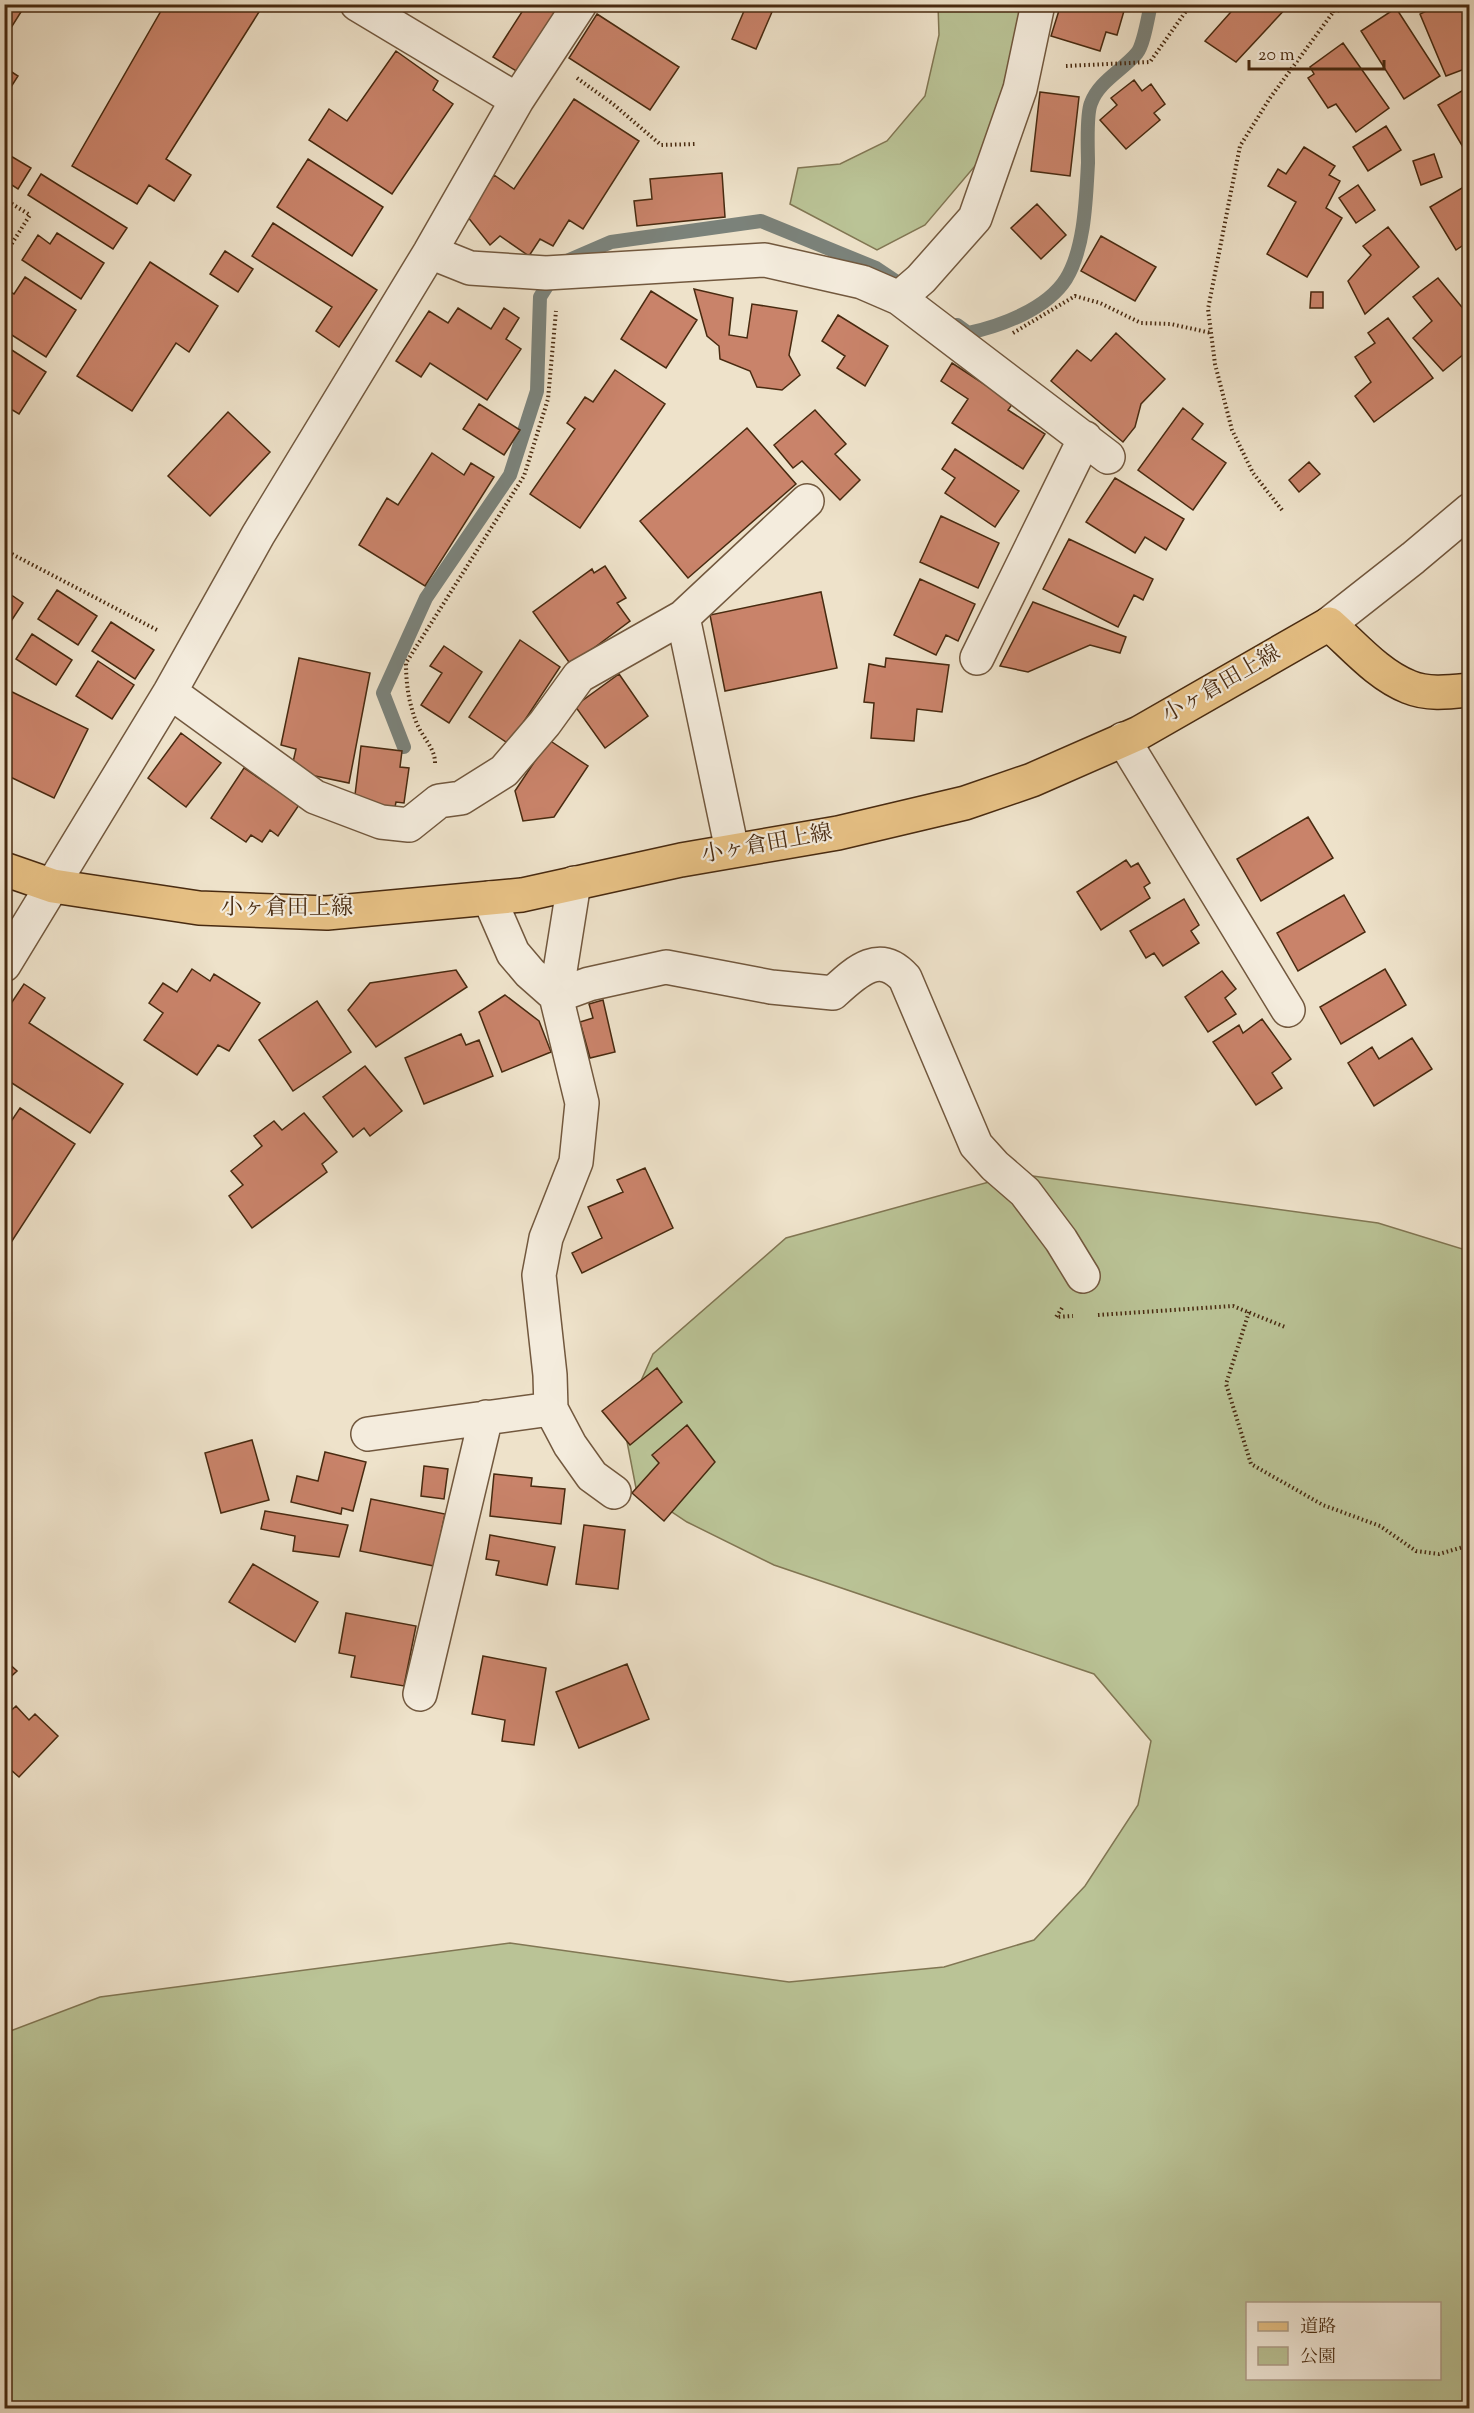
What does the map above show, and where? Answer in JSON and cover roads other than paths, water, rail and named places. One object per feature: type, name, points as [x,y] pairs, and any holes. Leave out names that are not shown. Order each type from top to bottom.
[{"type":"main road","points":[[1329,624],[1382,671],[1410,688],[1439,693],[1470,690]]},
{"type":"main road","name":"小ヶ倉田上線","points":[[4,869],[53,886],[199,908],[327,913],[522,895],[732,850],[838,833],[965,803],[1032,780],[1139,733],[1329,624]]},
{"type":"street","points":[[357,4],[517,100]]},
{"type":"street","points":[[4,965],[170,692],[275,505],[430,252],[517,100],[580,4]]},
{"type":"street","points":[[899,298],[921,279],[975,218],[1020,89],[1038,4]]},
{"type":"street","points":[[430,252],[470,268],[563,272],[765,260],[862,282],[899,298],[975,354],[1096,447],[977,657]]},
{"type":"street","points":[[170,692],[315,797],[381,822],[409,825],[439,801],[461,798],[504,771],[545,723],[579,676],[683,617],[807,501]]},
{"type":"street","points":[[1329,624],[1470,510]]},
{"type":"street","points":[[683,617],[732,850]]},
{"type":"street","points":[[1123,740],[1288,1010]]},
{"type":"street","points":[[574,883],[556,996],[582,1103],[576,1162],[546,1238],[539,1275],[550,1375],[551,1409],[570,1445],[592,1476],[614,1492]]},
{"type":"street","points":[[489,898],[513,953],[530,973],[556,996]]},
{"type":"street","points":[[556,996],[590,984],[666,967],[771,987],[833,993],[856,972],[882,963],[896,968],[905,978],[976,1145],[995,1166],[1025,1192],[1061,1240],[1083,1276]]},
{"type":"street","points":[[368,1434],[551,1409]]},
{"type":"street","points":[[420,1694],[486,1417]]},
{"type":"waterway","points":[[957,325],[968,333],[1008,321],[1047,299],[1066,279],[1081,238],[1088,163],[1089,108],[1105,82],[1137,53],[1144,37],[1151,4]]},
{"type":"waterway","points":[[567,261],[611,242],[761,221],[876,268],[900,284]]},
{"type":"waterway","points":[[404,747],[383,693],[426,598],[510,475],[537,391],[540,297],[554,275]]}]
